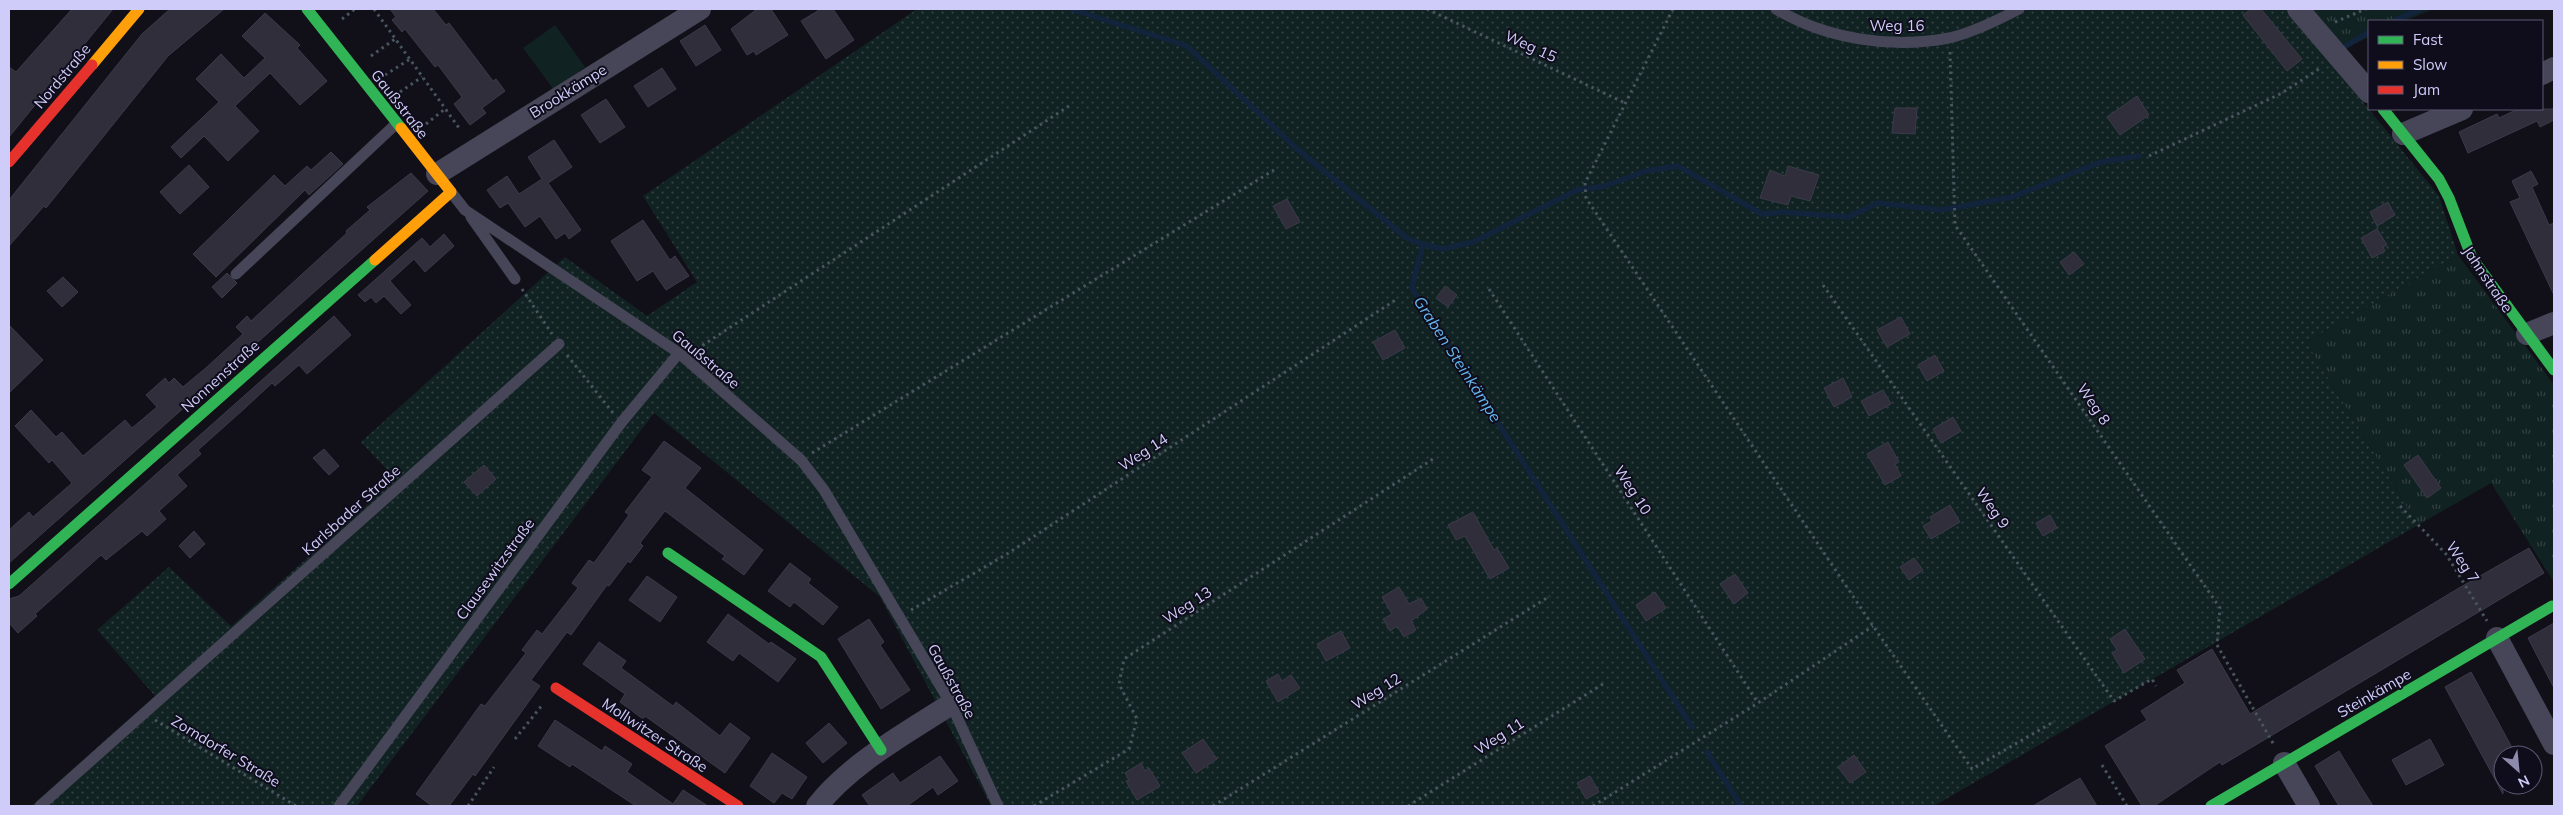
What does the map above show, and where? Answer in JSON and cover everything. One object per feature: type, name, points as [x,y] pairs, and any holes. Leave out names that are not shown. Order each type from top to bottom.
[{"type":"street","name":"Nordstraße","points":[[9,162],[139,9]]},
{"type":"street","name":"Gaußstraße","points":[[307,9],[451,192]]},
{"type":"street","points":[[2298,9],[2368,91]]},
{"type":"street","name":"Brookkämpe","points":[[437,174],[689,11]]},
{"type":"street","name":"Jahnstraße","points":[[2384,110],[2444,188],[2459,220],[2462,242],[2554,370]]},
{"type":"street","points":[[2403,134],[2460,110]]},
{"type":"street","name":"Nonnenstraße","points":[[9,584],[451,192]]},
{"type":"street","points":[[2527,334],[2554,322]]},
{"type":"street","points":[[668,553],[821,657],[881,750]]},
{"type":"street","name":"Steinkämpe","points":[[2211,806],[2552,606]]},
{"type":"street","points":[[2497,638],[2554,744]]},
{"type":"street","name":"Mollwitzer Straße","points":[[556,688],[738,806]]},
{"type":"street","points":[[817,806],[829,790],[881,750],[951,704]]},
{"type":"street","points":[[2284,763],[2309,806]]},
{"type":"lane","name":"Weg 16","points":[[1776,9],[1800,23],[1862,40],[1899,43],[1950,38],[2019,9]]},
{"type":"lane","points":[[236,274],[397,123]]},
{"type":"lane","name":"Gaußstraße","points":[[451,192],[465,210],[682,355],[801,460],[824,490],[951,704],[998,806]]},
{"type":"lane","points":[[465,210],[515,279]]},
{"type":"lane","name":"Karlsbader Straße","points":[[40,806],[146,714],[558,344]]},
{"type":"lane","name":"Clausewitzstraße","points":[[339,806],[621,423],[682,355]]},
{"type":"path","points":[[374,9],[459,128]]},
{"type":"path","name":"Weg 15","points":[[1427,9],[1625,103]]},
{"type":"path","points":[[1673,9],[1585,183],[1586,198],[1873,626],[1972,769],[2055,721]]},
{"type":"path","points":[[2319,32],[2334,22],[2366,9]]},
{"type":"path","name":"Weg 8","points":[[1950,38],[1955,225],[2220,608],[2217,644],[2284,763]]},
{"type":"path","points":[[353,68],[395,39]]},
{"type":"path","points":[[2149,156],[2282,94],[2339,55]]},
{"type":"path","points":[[367,86],[410,59]]},
{"type":"path","points":[[682,355],[1069,106]]},
{"type":"path","points":[[801,460],[1274,170]]},
{"type":"path","points":[[515,279],[558,344],[621,423]]},
{"type":"path","name":"Weg 9","points":[[1823,285],[2114,701],[2152,679],[2156,686]]},
{"type":"path","name":"Weg 10","points":[[1489,290],[1758,703]]},
{"type":"path","name":"Weg 14","points":[[898,617],[1007,554],[1397,299]]},
{"type":"path","name":"Weg 13","points":[[1034,806],[1129,749],[1137,719],[1119,684],[1124,659],[1436,457]]},
{"type":"path","name":"Weg 7","points":[[2400,506],[2446,554],[2497,638]]},
{"type":"path","name":"Weg 12","points":[[1213,806],[1550,596]]},
{"type":"path","points":[[1594,806],[1758,703],[1873,626]]},
{"type":"path","name":"Weg 11","points":[[1408,806],[1603,684]]},
{"type":"path","points":[[515,740],[556,688]]},
{"type":"path","name":"Zorndorfer Straße","points":[[146,714],[296,806]]},
{"type":"path","points":[[2102,765],[2127,806]]},
{"type":"path","points":[[468,806],[494,767]]},
{"type":"green space","points":[[917,9],[2288,9],[2439,196],[2458,255],[2306,342],[2418,525],[1934,806],[991,806],[880,597],[654,413],[357,806],[31,806],[155,696],[97,630],[169,567],[231,626],[396,479],[361,442],[565,257],[647,316],[697,282],[643,196]]},
{"type":"green space","points":[[2307,9],[2433,9],[2407,20],[2368,20],[2368,37],[2343,49]]},
{"type":"green space","points":[[555,25],[585,67],[554,90],[523,48]]},
{"type":"green space","points":[[2458,255],[2554,385],[2554,582],[2491,483],[2418,525],[2306,342]]},
{"type":"building","points":[[72,9],[113,9],[9,137],[9,67],[16,72]]},
{"type":"building","points":[[170,9],[224,9],[168,56],[46,208],[44,206],[9,246],[9,200],[142,34]]},
{"type":"building","points":[[390,9],[433,9],[446,25],[449,23],[493,81],[496,79],[505,91],[482,108],[486,113],[470,125],[454,104],[462,97],[438,65],[435,67],[405,29],[402,32],[392,20],[396,17]]},
{"type":"building","points":[[757,9],[771,9],[788,35],[756,55],[754,51],[747,55],[731,29]]},
{"type":"building","points":[[821,9],[833,9],[854,40],[826,59],[801,21]]},
{"type":"building","points":[[2251,9],[2261,9],[2302,59],[2287,71],[2243,15]]},
{"type":"building","points":[[265,13],[300,45],[297,48],[327,81],[300,105],[270,73],[235,106],[259,131],[228,161],[204,136],[181,158],[171,147],[219,102],[196,79],[221,54],[244,78],[265,58],[242,36]]},
{"type":"building","points":[[705,25],[721,50],[696,66],[680,41]]},
{"type":"building","points":[[662,68],[676,89],[648,107],[634,86]]},
{"type":"building","points":[[2137,96],[2149,115],[2120,135],[2107,117]]},
{"type":"building","points":[[606,99],[625,127],[600,143],[581,115]]},
{"type":"building","points":[[1895,108],[1917,108],[1915,134],[1892,133]]},
{"type":"building","points":[[2554,109],[2554,120],[2540,127],[2537,121],[2468,153],[2459,132],[2497,114],[2499,118],[2516,110]]},
{"type":"building","points":[[554,140],[572,167],[548,183],[581,230],[569,239],[565,233],[556,239],[540,216],[525,227],[508,203],[500,208],[487,190],[507,176],[519,194],[542,179],[528,157]]},
{"type":"building","points":[[331,152],[343,164],[309,195],[305,190],[216,277],[193,254],[274,175],[285,186],[307,166],[311,170]]},
{"type":"building","points":[[189,165],[209,187],[180,214],[160,192]]},
{"type":"building","points":[[1788,166],[1819,175],[1810,201],[1791,196],[1788,205],[1760,198],[1770,170],[1785,176]]},
{"type":"building","points":[[2531,171],[2538,184],[2532,187],[2549,225],[2554,223],[2554,295],[2510,202],[2520,198],[2512,181]]},
{"type":"building","points":[[411,173],[428,191],[9,563],[9,530],[29,512],[33,517],[72,483],[52,460],[49,463],[15,426],[31,410],[56,437],[62,432],[83,456],[125,420],[132,428],[157,407],[146,395],[165,378],[169,383],[174,378],[183,387],[207,367],[243,334],[236,327],[247,316],[251,321],[347,233],[346,231],[370,210],[367,207]]},
{"type":"building","points":[[1287,199],[1300,222],[1286,229],[1273,206]]},
{"type":"building","points":[[2388,202],[2395,215],[2377,226],[2370,212]]},
{"type":"building","points":[[643,220],[670,260],[675,256],[689,276],[666,290],[653,271],[637,281],[611,241]]},
{"type":"building","points":[[2377,229],[2387,245],[2383,247],[2385,251],[2372,258],[2361,238]]},
{"type":"building","points":[[444,234],[454,246],[425,272],[414,259],[390,281],[411,305],[401,314],[384,296],[376,303],[371,297],[365,302],[358,295],[422,238],[430,247]]},
{"type":"building","points":[[2074,252],[2084,264],[2069,275],[2060,262]]},
{"type":"building","points":[[227,273],[237,283],[222,298],[212,287]]},
{"type":"building","points":[[63,277],[78,292],[62,307],[47,291]]},
{"type":"building","points":[[1445,286],[1457,295],[1448,307],[1436,298]]},
{"type":"building","points":[[334,316],[351,335],[307,374],[299,365],[275,386],[272,383],[198,450],[201,454],[177,475],[187,486],[159,511],[166,519],[147,536],[142,531],[106,560],[101,555],[35,614],[37,616],[18,633],[9,623],[9,599],[19,596]]},
{"type":"building","points":[[1901,317],[1910,334],[1887,347],[1877,330]]},
{"type":"building","points":[[9,325],[43,360],[9,393]]},
{"type":"building","points":[[1395,330],[1405,348],[1383,360],[1373,342]]},
{"type":"building","points":[[1935,355],[1944,371],[1927,381],[1918,365]]},
{"type":"building","points":[[1843,378],[1852,397],[1834,407],[1824,388]]},
{"type":"building","points":[[1883,390],[1891,404],[1869,416],[1861,401]]},
{"type":"building","points":[[1953,417],[1961,431],[1941,443],[1933,429]]},
{"type":"building","points":[[664,441],[701,468],[685,488],[763,550],[744,575],[722,559],[725,556],[665,511],[640,543],[643,546],[630,563],[628,561],[609,586],[607,585],[571,635],[567,632],[531,680],[540,686],[475,776],[473,774],[449,806],[432,806],[416,794],[481,704],[485,706],[526,653],[522,650],[537,630],[542,634],[578,588],[572,583],[589,560],[594,563],[629,515],[625,512],[652,477],[642,470]]},
{"type":"building","points":[[1888,442],[1899,462],[1895,464],[1901,476],[1885,485],[1867,454]]},
{"type":"building","points":[[324,449],[339,466],[329,475],[313,458]]},
{"type":"building","points":[[2418,455],[2441,488],[2427,498],[2404,465]]},
{"type":"building","points":[[484,465],[496,479],[477,496],[464,482]]},
{"type":"building","points":[[1950,505],[1960,522],[1931,539],[1923,526],[1932,521],[1930,517]]},
{"type":"building","points":[[1473,512],[1494,550],[1497,548],[1509,568],[1490,579],[1465,536],[1456,540],[1448,525]]},
{"type":"building","points":[[2050,515],[2057,528],[2043,536],[2036,523]]},
{"type":"building","points":[[194,531],[205,544],[190,558],[179,546]]},
{"type":"building","points":[[2529,548],[2544,573],[2222,765],[2220,762],[2154,806],[2142,806],[2105,746],[2147,720],[2141,711],[2185,683],[2177,670],[2212,649],[2250,714]]},
{"type":"building","points":[[1914,558],[1923,570],[1909,580],[1900,567]]},
{"type":"building","points":[[790,563],[811,579],[808,583],[838,607],[823,625],[794,602],[790,607],[768,591]]},
{"type":"building","points":[[1735,574],[1748,593],[1734,604],[1720,584]]},
{"type":"building","points":[[647,576],[677,597],[660,622],[629,600]]},
{"type":"building","points":[[1399,587],[1409,604],[1421,598],[1427,609],[1411,621],[1416,630],[1404,637],[1397,626],[1390,631],[1383,619],[1392,614],[1382,597]]},
{"type":"building","points":[[1655,592],[1666,608],[1646,621],[1636,605]]},
{"type":"building","points":[[728,614],[769,644],[771,642],[796,659],[778,682],[739,653],[733,661],[707,642]]},
{"type":"building","points":[[869,619],[884,642],[880,645],[910,690],[881,709],[838,639]]},
{"type":"building","points":[[2554,623],[2554,688],[2528,638]]},
{"type":"building","points":[[2125,629],[2145,659],[2124,673],[2112,653],[2117,650],[2110,639]]},
{"type":"building","points":[[1341,631],[1350,648],[1326,661],[1317,644]]},
{"type":"building","points":[[599,642],[626,661],[621,668],[673,706],[676,702],[720,736],[730,723],[750,738],[725,773],[645,716],[643,719],[620,702],[625,694],[583,664]]},
{"type":"building","points":[[2471,672],[2511,745],[2493,745],[2493,776],[2445,687]]},
{"type":"building","points":[[1278,674],[1282,681],[1291,675],[1300,688],[1278,702],[1266,681]]},
{"type":"building","points":[[555,720],[602,751],[605,746],[632,764],[627,772],[673,804],[683,790],[708,806],[636,806],[572,764],[570,767],[538,746]]},
{"type":"building","points":[[829,723],[847,743],[823,763],[806,743]]},
{"type":"building","points":[[1203,739],[1217,759],[1196,773],[1182,753]]},
{"type":"building","points":[[2430,739],[2444,765],[2406,785],[2392,760]]},
{"type":"building","points":[[2339,751],[2373,806],[2339,806],[2315,766]]},
{"type":"building","points":[[772,753],[807,777],[792,799],[782,793],[774,803],[750,786]]},
{"type":"building","points":[[1854,755],[1866,772],[1850,783],[1838,767]]},
{"type":"building","points":[[940,756],[958,781],[938,795],[933,787],[907,806],[870,806],[862,795],[893,773],[900,783]]},
{"type":"building","points":[[1141,763],[1145,771],[1149,768],[1160,786],[1137,800],[1126,781],[1129,780],[1125,773]]},
{"type":"building","points":[[1590,776],[1599,792],[1586,799],[1577,783]]},
{"type":"building","points":[[2080,778],[2097,806],[2033,806]]},
{"type":"waterway","points":[[1071,9],[1187,46],[1297,149],[1408,239],[1423,244]]},
{"type":"waterway","name":"Graben Steinkämpe","points":[[2395,20],[2421,9]]},
{"type":"waterway","name":"Graben Steinkämpe","points":[[2346,46],[2368,33]]},
{"type":"waterway","name":"Graben Steinkämpe","points":[[1692,727],[1412,288],[1423,244],[1442,249],[1473,242],[1577,190],[1605,186],[1646,171],[1678,166],[1762,214],[1782,212],[1848,217],[1878,203],[1942,210],[2012,197],[2101,162],[2139,156]]},
{"type":"waterway","name":"Graben Steinkämpe","points":[[1707,752],[1741,806]]},
{"type":"traffic: fast","points":[[307,9],[401,128]]},
{"type":"traffic: fast","points":[[2384,110],[2439,179],[2449,198],[2472,258],[2554,370]]},
{"type":"traffic: fast","points":[[9,584],[375,260]]},
{"type":"traffic: fast","points":[[668,553],[821,657],[881,750]]},
{"type":"traffic: fast","points":[[2211,806],[2552,606]]},
{"type":"traffic: slow","points":[[92,65],[139,9]]},
{"type":"traffic: slow","points":[[375,260],[451,192],[401,128]]},
{"type":"traffic: jam","points":[[9,162],[92,65]]},
{"type":"traffic: jam","points":[[556,688],[738,806]]}]
